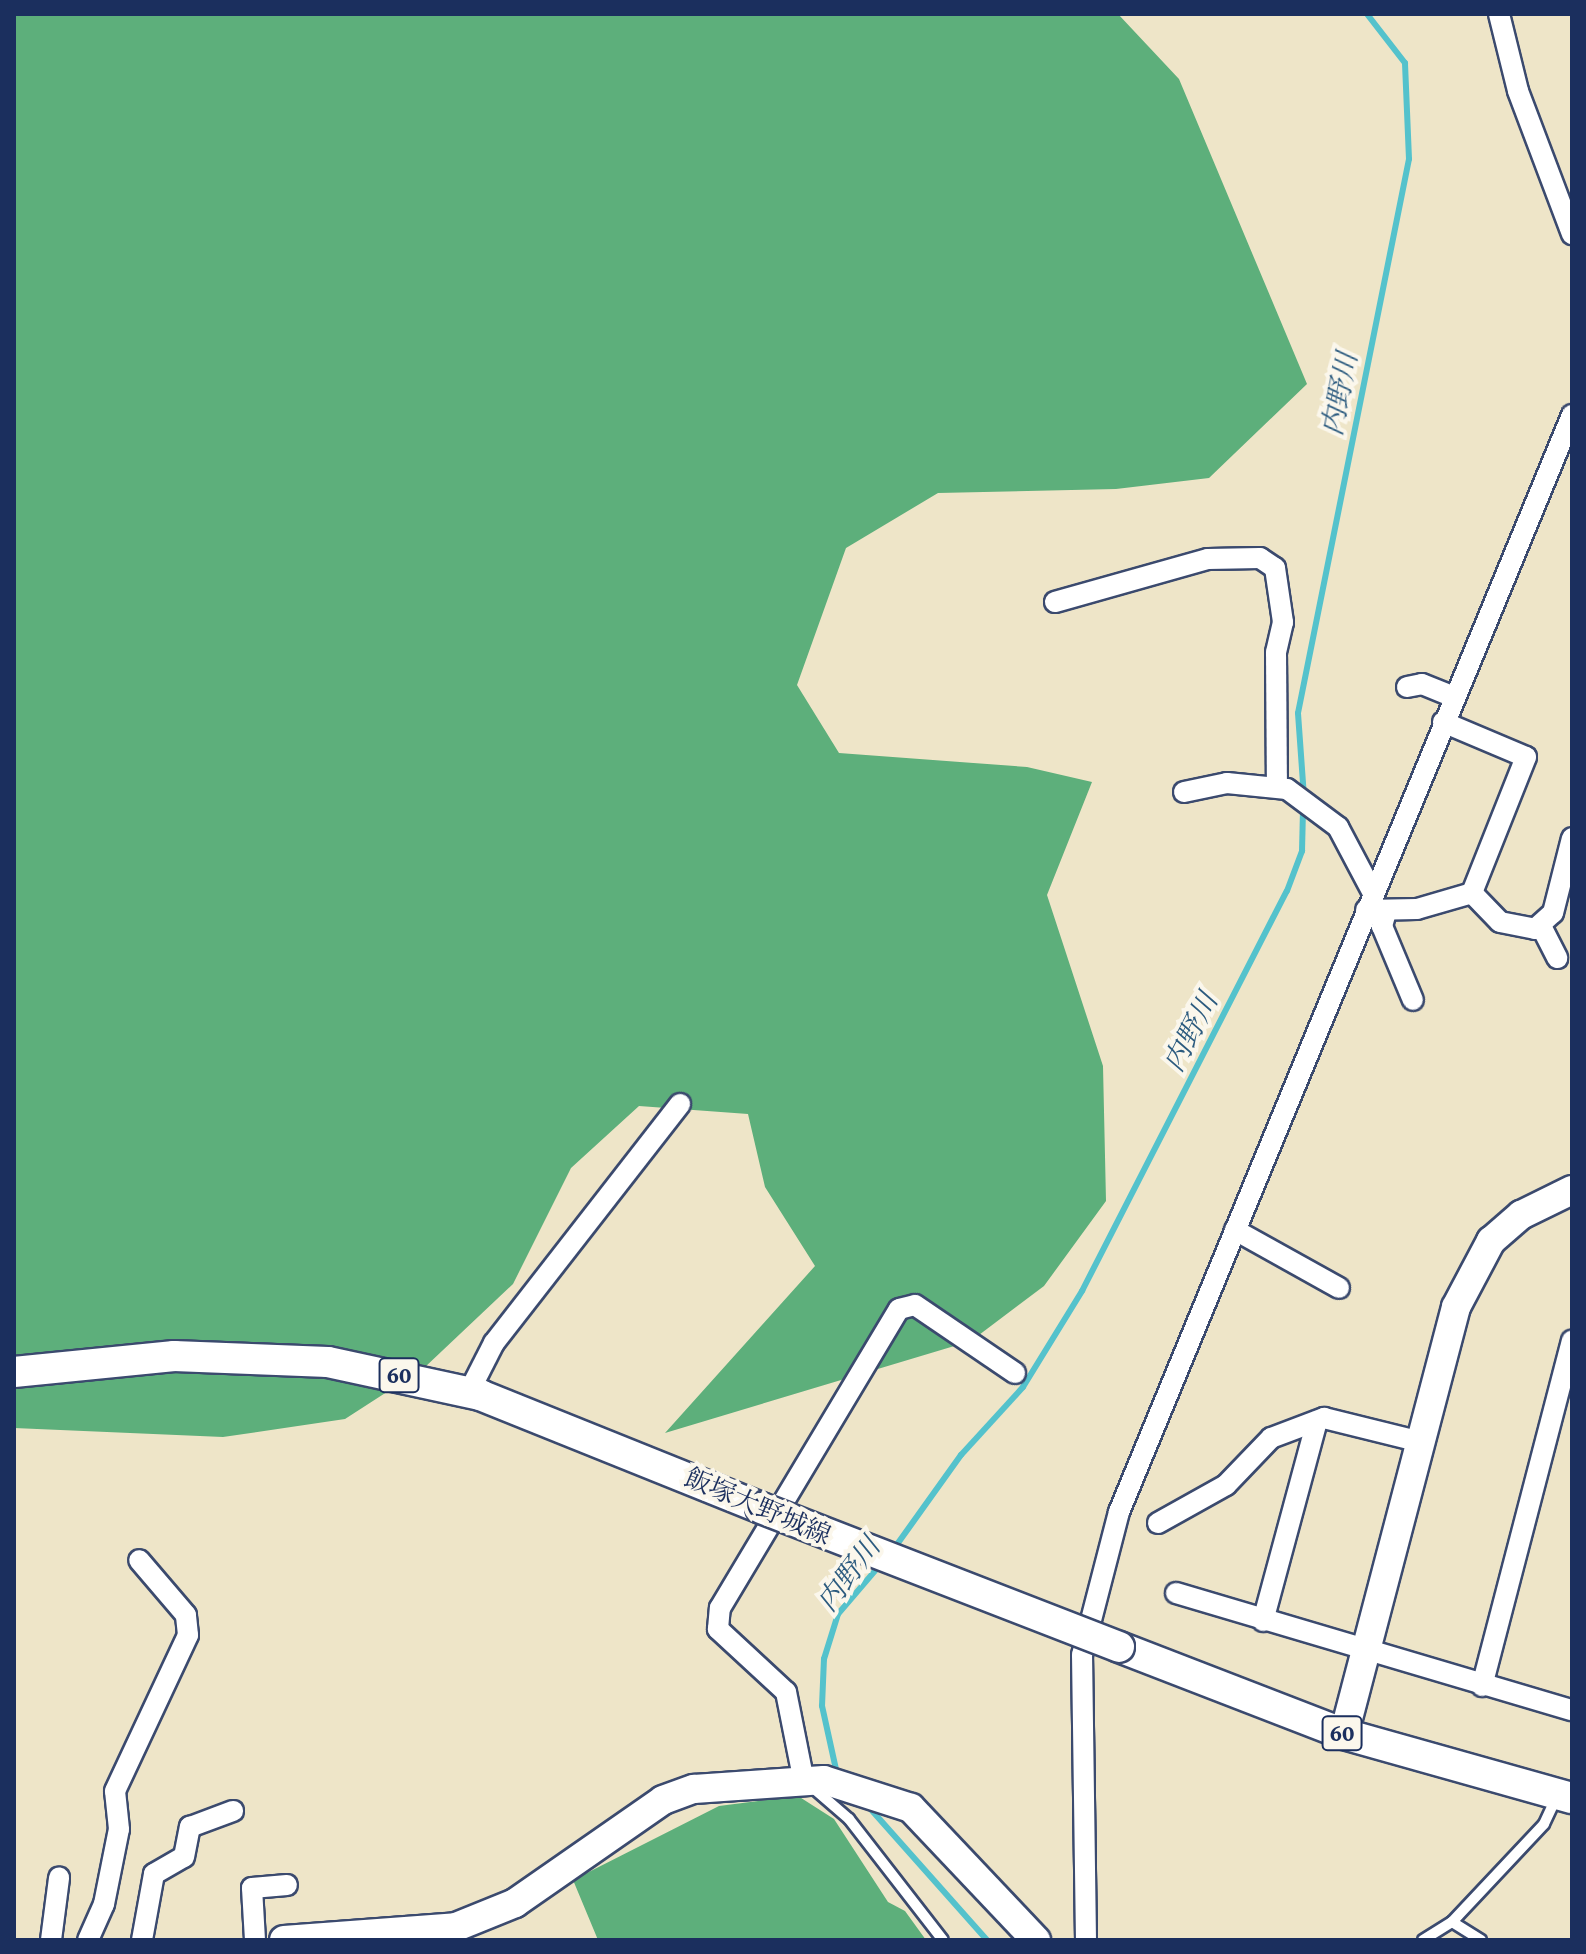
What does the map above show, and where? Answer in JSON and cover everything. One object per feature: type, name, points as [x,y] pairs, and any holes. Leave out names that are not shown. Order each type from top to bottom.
[{"type":"main road","name":"飯塚大野城線","points":[[14,1372],[174,1356],[273,1357],[469,1392],[1344,1734],[1565,1796]]},
{"type":"street","points":[[1499,14],[1518,91],[1572,234]]},
{"type":"street","points":[[1086,1940],[1081,1687],[1096,1586],[1235,1230],[1375,905],[1443,722],[1572,415]]},
{"type":"street","points":[[1055,602],[1208,559],[1260,558],[1275,568],[1283,622],[1275,678],[1282,788]]},
{"type":"street","points":[[1407,687],[1422,684],[1454,697]]},
{"type":"street","points":[[1443,722],[1526,757],[1472,893]]},
{"type":"street","points":[[1184,792],[1227,783],[1282,788],[1325,813],[1350,842],[1413,1000]]},
{"type":"street","points":[[1541,926],[1553,913],[1572,838]]},
{"type":"street","points":[[1375,905],[1472,893]]},
{"type":"street","points":[[1472,893],[1500,922],[1541,926]]},
{"type":"street","points":[[1541,926],[1557,958]]},
{"type":"street","points":[[469,1392],[494,1343],[680,1104]]},
{"type":"street","points":[[1344,1734],[1421,1442],[1471,1273],[1491,1241],[1521,1215],[1572,1190]]},
{"type":"street","points":[[1235,1230],[1339,1288]]},
{"type":"street","points":[[814,1781],[786,1692],[718,1629],[720,1608],[899,1309],[915,1305],[1015,1373]]},
{"type":"street","points":[[1482,1686],[1572,1341]]},
{"type":"street","points":[[1158,1523],[1226,1485],[1271,1438],[1317,1421],[1421,1442]]},
{"type":"street","points":[[1263,1621],[1317,1421]]},
{"type":"street","points":[[88,1940],[104,1904],[119,1829],[115,1791],[188,1635],[186,1615],[139,1560]]},
{"type":"street","points":[[1176,1593],[1365,1654],[1572,1710]]},
{"type":"street","points":[[284,1940],[456,1927],[515,1903],[663,1800],[694,1789],[814,1781],[887,1795],[939,1832],[1036,1940]]},
{"type":"street","points":[[142,1940],[154,1874],[184,1857],[190,1827],[233,1811]]},
{"type":"street","points":[[51,1940],[59,1878]]},
{"type":"street","points":[[255,1940],[252,1888],[287,1885]]},
{"type":"lane","points":[[814,1781],[849,1819],[943,1940]]},
{"type":"lane","points":[[1423,1940],[1452,1922],[1544,1824],[1565,1796]]},
{"type":"lane","points":[[1452,1922],[1481,1940]]},
{"type":"green space","points":[[14,14],[1118,14],[1179,79],[1307,384],[1209,478],[1116,489],[938,493],[846,548],[797,685],[839,753],[1027,767],[1092,782],[1047,895],[1103,1066],[1106,1201],[1044,1286],[971,1341],[665,1433],[815,1266],[765,1187],[748,1114],[639,1106],[571,1168],[513,1284],[424,1368],[345,1419],[223,1437],[14,1428]]},
{"type":"green space","points":[[798,1796],[834,1819],[888,1902],[905,1911],[926,1940],[598,1940],[573,1880],[719,1806]]},
{"type":"waterway","name":"内野川","points":[[1304,797],[1298,713],[1409,159],[1405,63],[1367,14]]},
{"type":"waterway","name":"内野川","points":[[893,1550],[961,1455],[1023,1387],[1082,1291],[1287,891],[1302,851],[1303,809]]},
{"type":"waterway","name":"内野川","points":[[837,1774],[822,1706],[824,1659],[838,1614],[880,1565]]},
{"type":"waterway","name":"内野川","points":[[867,1805],[987,1940]]}]
